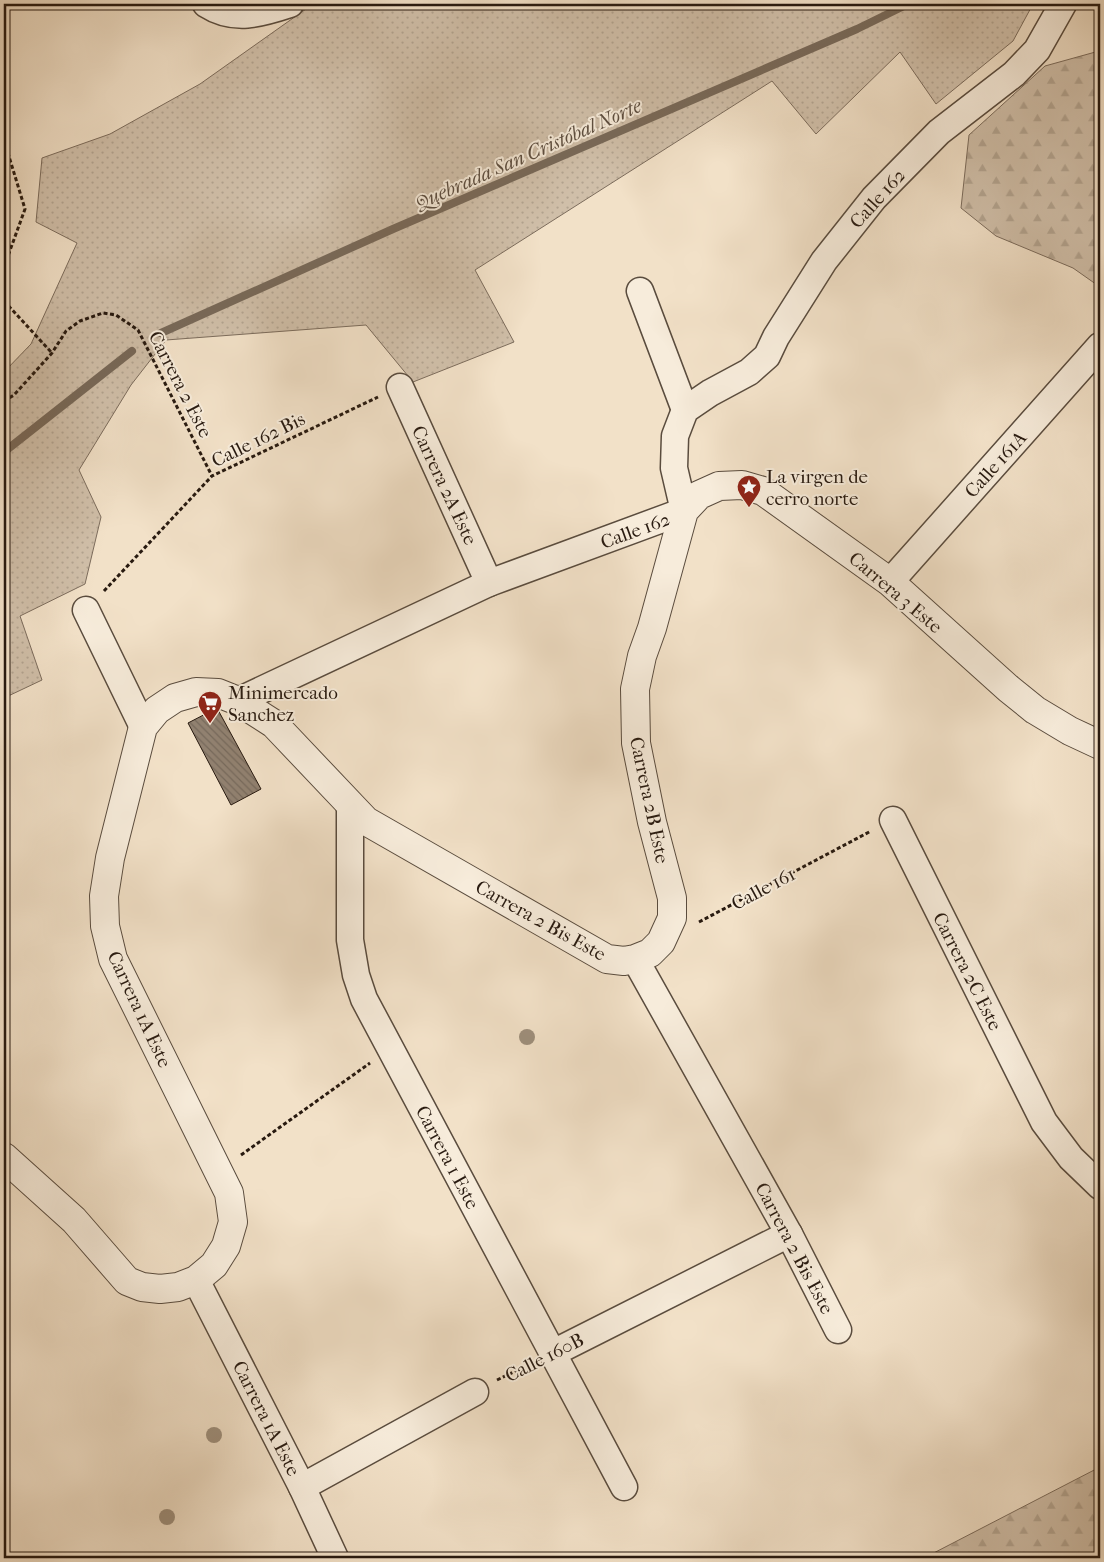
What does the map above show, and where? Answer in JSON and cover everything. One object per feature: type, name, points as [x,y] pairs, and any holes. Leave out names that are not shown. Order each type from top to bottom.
[{"type":"street","points":[[206,4],[217,11],[240,15],[264,13],[290,4]]},
{"type":"street","name":"Calle 162","points":[[238,701],[490,583],[684,511],[674,468],[674,436],[684,410],[710,393],[749,372],[767,356],[776,337],[824,261],[874,198],[939,132],[1014,74],[1037,50],[1063,4]]},
{"type":"street","points":[[640,291],[684,410]]},
{"type":"street","name":"Calle 161A","points":[[890,582],[1100,346]]},
{"type":"street","name":"Carrera 2A Este","points":[[400,387],[490,583]]},
{"type":"street","name":"Carrera 3 Este","points":[[684,511],[699,495],[719,486],[742,485],[763,491],[890,582],[1008,689],[1035,710],[1070,731],[1100,745]]},
{"type":"street","name":"Carrera 2B Este","points":[[661,942],[672,918],[672,898],[652,822],[636,743],[635,689],[642,656],[652,628],[684,511]]},
{"type":"street","points":[[86,610],[144,727],[157,710],[175,698],[196,692],[218,693],[238,701]]},
{"type":"street","name":"Carrera 2 Bis Este","points":[[238,701],[274,724],[366,821],[607,959],[624,961],[635,959],[789,1234],[838,1330]]},
{"type":"street","name":"Carrera 1A Este","points":[[4,1157],[74,1220],[127,1282],[142,1287],[160,1289],[178,1287],[196,1280],[214,1265],[226,1246],[233,1222],[229,1192],[113,959],[105,926],[104,896],[110,858],[144,727]]},
{"type":"street","name":"Carrera 1 Este","points":[[350,805],[350,940],[356,975],[364,999],[624,1487]]},
{"type":"street","name":"Carrera 2C Este","points":[[893,820],[1044,1122],[1071,1158],[1100,1186]]},
{"type":"street","points":[[635,959],[650,953],[661,942]]},
{"type":"street","name":"Calle 160B","points":[[552,1353],[789,1234]]},
{"type":"street","name":"Carrera 1A Este","points":[[196,1280],[302,1487],[335,1558]]},
{"type":"street","points":[[302,1487],[475,1392]]},
{"type":"path","points":[[4,140],[25,209],[4,267]]},
{"type":"path","points":[[4,301],[52,353],[14,395],[4,401]]},
{"type":"path","name":"Carrera 2 Este","points":[[52,353],[66,331],[80,321],[104,313],[116,315],[138,330],[212,476]]},
{"type":"path","name":"Calle 162 Bis","points":[[86,610],[212,476],[400,387]]},
{"type":"path","name":"Calle 161","points":[[661,942],[893,820]]},
{"type":"path","points":[[218,1171],[391,1048]]},
{"type":"path","name":"Calle 160B","points":[[475,1392],[552,1353]]},
{"type":"green space","points":[[313,4],[1033,4],[1013,41],[936,104],[900,52],[816,134],[772,81],[475,270],[514,342],[413,382],[366,325],[166,340],[131,385],[79,470],[101,517],[85,584],[20,616],[42,680],[4,698],[4,372],[31,344],[77,243],[36,222],[42,158],[110,134],[200,84]]},
{"type":"green space","points":[[1099,51],[1100,287],[1073,268],[996,236],[961,208],[969,135],[1045,66]]},
{"type":"green space","points":[[1100,1467],[1100,1558],[924,1558]]},
{"type":"building","points":[[217,708],[261,789],[231,805],[188,723]]},
{"type":"waterway","name":"Quebrada San Cristóbal Norte","points":[[161,333],[393,229],[857,29],[908,4]]},
{"type":"waterway","name":"Quebrada San Cristóbal Norte","points":[[4,452],[132,351]]},
{"type":"place","name":"La virgen de cerro norte","points":[[749,508]]},
{"type":"place","name":"Minimercado Sanchez","points":[[210,724]]}]
